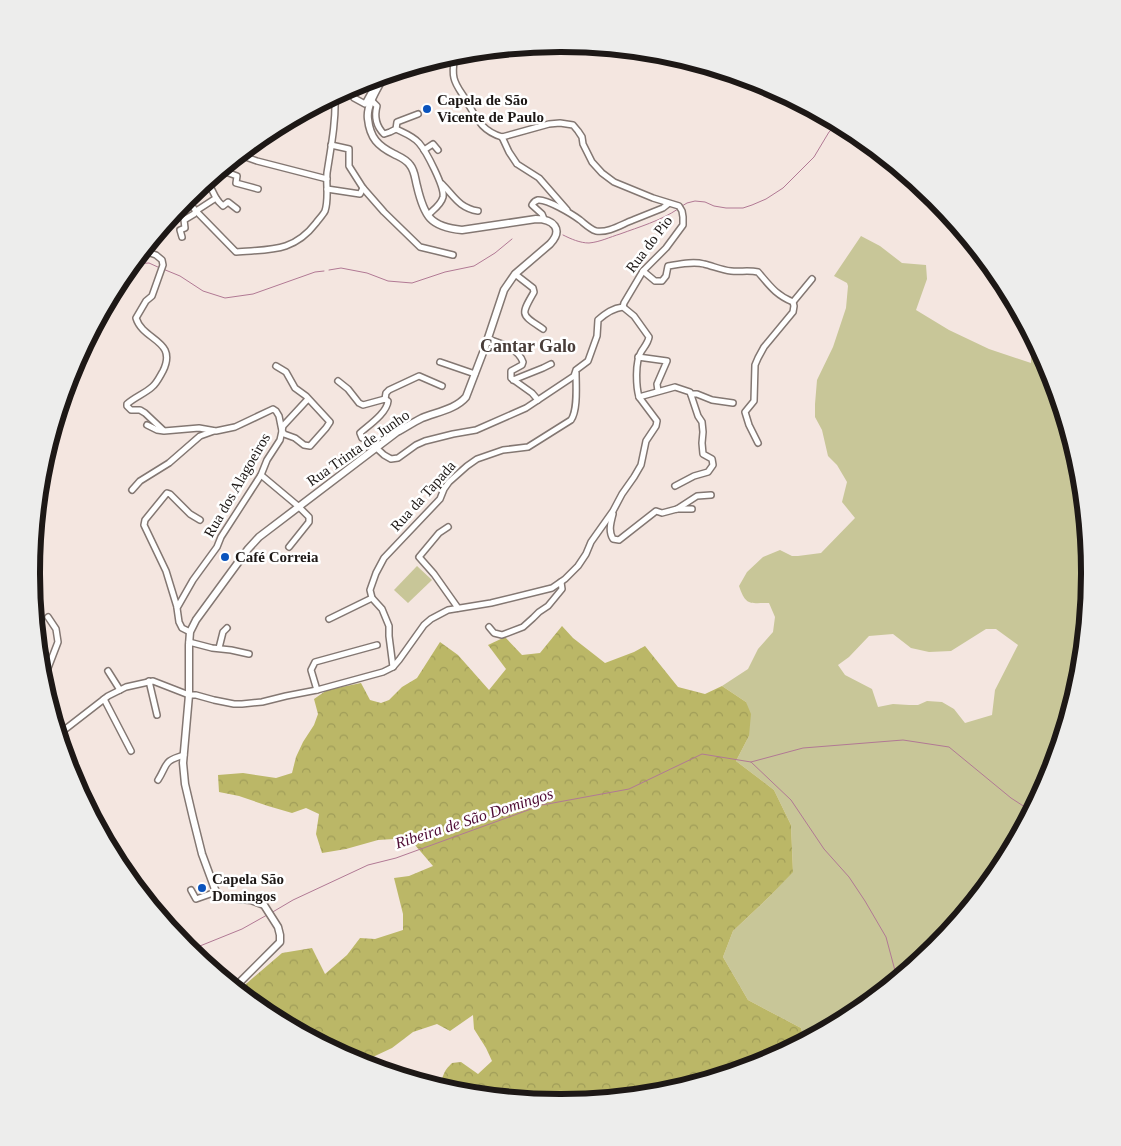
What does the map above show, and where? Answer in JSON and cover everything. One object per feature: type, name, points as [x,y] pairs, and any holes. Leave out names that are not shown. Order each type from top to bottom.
[{"type":"street","points":[[380,85],[368,111],[370,130],[381,147],[409,163],[414,172],[421,202],[431,219],[440,226],[462,230],[544,219],[542,214],[532,205],[537,200],[559,207],[587,227],[604,231],[649,214],[668,204],[614,182],[602,173],[592,162],[583,144],[582,137],[573,125],[549,124],[502,137],[494,135],[475,118],[460,91],[453,75],[455,64]]},
{"type":"street","points":[[353,96],[366,104],[370,93],[378,89]]},
{"type":"street","points":[[372,101],[377,106],[375,114],[380,130],[384,134],[396,129]]},
{"type":"street","points":[[191,206],[236,252],[278,249],[295,243],[312,228],[324,212],[327,198],[326,179],[336,103]]},
{"type":"street","points":[[396,129],[397,122],[418,114]]},
{"type":"street","points":[[396,129],[419,143],[443,189],[443,198],[428,215]]},
{"type":"street","points":[[502,137],[517,164],[539,178],[570,214]]},
{"type":"street","points":[[424,150],[433,144],[438,150]]},
{"type":"street","points":[[331,145],[349,149],[349,166],[363,188],[384,212],[420,246],[453,255]]},
{"type":"street","points":[[247,158],[326,179]]},
{"type":"street","points":[[228,173],[237,176],[236,183],[258,189]]},
{"type":"street","points":[[440,182],[460,204],[471,210],[478,211]]},
{"type":"street","points":[[211,188],[218,202],[223,206],[228,202],[237,208]]},
{"type":"street","points":[[326,189],[360,194],[363,188]]},
{"type":"street","points":[[182,237],[180,230],[185,228],[184,220],[216,198]]},
{"type":"street","name":"Rua do Pio","points":[[624,307],[624,303],[643,270],[666,248],[683,225],[684,217],[682,210],[679,206],[668,204]]},
{"type":"street","name":"Rua Trinta de Junho","points":[[216,892],[202,854],[185,784],[183,763],[189,695],[190,632],[196,620],[248,548],[259,537],[397,432],[415,421],[455,406],[463,401],[488,339],[504,290],[515,274],[555,239],[557,232],[555,225],[544,219]]},
{"type":"street","points":[[150,253],[162,260],[162,268],[152,296],[146,301],[136,318],[142,328],[166,351],[167,358],[165,366],[152,387],[133,398],[127,406],[131,410],[140,410],[145,413],[164,431]]},
{"type":"street","points":[[643,270],[654,281],[662,281],[666,276],[668,266],[693,263],[702,263],[733,271],[750,270],[758,272],[782,298],[793,302]]},
{"type":"street","points":[[515,274],[533,288],[534,292],[525,310],[527,319],[543,329]]},
{"type":"street","points":[[758,443],[745,412],[754,401],[755,365],[764,347],[792,312],[793,302],[812,279]]},
{"type":"street","points":[[65,730],[104,699],[120,690],[153,681],[189,695],[242,704],[262,702],[317,690],[383,672],[399,660],[424,625],[448,610],[491,603],[552,588],[561,582],[578,566],[591,542],[634,478],[641,465],[646,441],[656,426],[657,421],[639,397],[636,375],[638,358],[649,337],[634,316],[624,307],[616,308],[598,320],[597,336],[588,361],[576,370],[574,376],[526,408],[476,430],[425,441],[398,458],[391,459],[384,455],[370,442],[360,436],[360,433],[387,406],[388,401],[385,399],[389,390],[419,376],[442,386]]},
{"type":"street","points":[[488,339],[512,349],[521,358],[522,366],[511,371],[511,378],[532,393],[538,400]]},
{"type":"street","points":[[638,358],[667,362],[657,384],[658,391]]},
{"type":"street","points":[[440,362],[475,374]]},
{"type":"street","points":[[513,380],[551,364]]},
{"type":"street","points":[[276,366],[286,372],[292,384],[306,396],[330,422],[310,446],[304,445],[282,431],[283,426],[308,399]]},
{"type":"street","name":"Rua da Tapada","points":[[372,598],[370,590],[384,558],[440,498],[449,482],[458,473],[478,459],[503,450],[528,447],[571,420],[574,412],[576,370]]},
{"type":"street","points":[[338,381],[363,405],[385,399]]},
{"type":"street","points":[[639,397],[675,387],[712,400],[733,403]]},
{"type":"street","points":[[675,486],[694,476],[708,472],[714,465],[712,459],[703,454],[702,422],[698,416],[691,394]]},
{"type":"street","name":"Rua dos Alagoeiros","points":[[147,425],[164,431],[199,428],[215,431],[235,427],[273,409],[279,416],[282,431],[280,440],[267,460],[261,475],[177,608]]},
{"type":"street","points":[[132,490],[140,481],[169,463],[200,436],[215,431]]},
{"type":"street","points":[[261,475],[309,517],[309,522],[289,547]]},
{"type":"street","points":[[190,632],[182,628],[179,622],[177,608],[166,571],[144,525],[145,520],[167,493],[190,514],[200,520]]},
{"type":"street","points":[[676,509],[697,496],[711,495]]},
{"type":"street","points":[[613,511],[610,529],[611,536],[613,539],[619,540],[656,511],[692,509]]},
{"type":"street","points":[[448,527],[439,533],[420,558],[458,608]]},
{"type":"street","points":[[489,627],[494,633],[502,635],[523,627],[555,598],[562,589],[561,582]]},
{"type":"street","points":[[329,619],[372,598],[382,610],[389,626],[392,667]]},
{"type":"street","points":[[48,617],[56,630],[58,642],[49,667]]},
{"type":"street","points":[[219,648],[223,632],[227,628]]},
{"type":"street","points":[[189,642],[249,654]]},
{"type":"street","points":[[317,690],[311,670],[315,662],[377,645]]},
{"type":"street","points":[[108,671],[120,690]]},
{"type":"street","points":[[149,682],[157,715]]},
{"type":"street","points":[[104,699],[131,752]]},
{"type":"street","points":[[158,780],[165,765],[170,760],[184,755]]},
{"type":"street","points":[[191,890],[196,899],[216,892],[228,898],[251,900],[264,905],[278,927],[280,942],[239,982]]},
{"type":"shaded area","points":[[861,236],[880,246],[902,263],[926,265],[927,279],[916,310],[949,330],[989,349],[1031,363],[1031,352],[1053,406],[1071,471],[1080,539],[1080,607],[1071,675],[1053,740],[1027,803],[993,862],[952,916],[904,964],[850,1006],[802,1034],[801,1028],[748,1000],[723,957],[733,931],[793,871],[791,825],[774,790],[736,761],[749,736],[746,702],[722,686],[748,669],[758,649],[773,632],[775,617],[769,603],[749,602],[741,592],[739,586],[747,572],[763,557],[780,550],[792,556],[821,553],[855,518],[842,502],[847,482],[837,465],[828,456],[822,430],[815,417],[817,380],[833,347],[846,308],[847,283],[834,276]],"holes":[[[986,629],[996,629],[1018,645],[995,690],[992,715],[965,723],[954,709],[942,702],[927,701],[918,705],[893,704],[878,707],[872,689],[845,675],[838,665],[849,657],[869,636],[893,634],[911,648],[929,652],[951,651]]]},
{"type":"shaded area","points":[[417,566],[432,580],[408,603],[394,590]]},
{"type":"green space","points":[[562,626],[573,638],[605,663],[645,646],[678,687],[705,694],[722,686],[746,702],[751,714],[749,736],[736,761],[774,790],[791,825],[793,872],[733,931],[723,957],[748,1000],[801,1028],[802,1034],[760,1054],[728,1066],[662,1083],[595,1092],[560,1094],[526,1092],[493,1089],[442,1079],[452,1063],[461,1062],[478,1074],[492,1061],[474,1029],[473,1015],[450,1031],[437,1024],[413,1032],[392,1048],[371,1058],[330,1040],[300,1024],[244,986],[282,953],[312,948],[325,974],[347,955],[360,938],[375,939],[403,930],[403,914],[394,878],[409,876],[433,866],[409,838],[378,840],[346,849],[322,853],[316,834],[319,814],[306,808],[292,813],[239,796],[219,792],[218,775],[243,773],[276,778],[292,773],[296,757],[318,714],[314,699],[327,690],[361,683],[370,700],[381,703],[389,700],[402,687],[417,678],[440,642],[458,655],[489,690],[506,669],[488,645],[505,637],[522,655],[540,653]]},
{"type":"waterway","points":[[682,206],[695,201],[726,208],[743,208],[766,199],[783,188],[814,157],[832,129]]},
{"type":"waterway","points":[[563,235],[582,242],[597,242],[664,217],[678,209]]},
{"type":"waterway","points":[[329,270],[341,268],[367,273],[388,281],[412,283],[445,272],[474,266],[495,253],[512,239]]},
{"type":"waterway","points":[[143,263],[149,263],[160,268]]},
{"type":"waterway","points":[[163,269],[180,276],[203,291],[225,298],[253,294],[315,272],[324,271]]},
{"type":"waterway","points":[[751,762],[803,748],[903,740],[949,747],[1011,798],[1025,807]]},
{"type":"waterway","name":"Ribeira de São Domingos","points":[[271,913],[293,900],[368,865],[396,858],[542,805],[629,789],[702,754],[751,762],[791,800],[824,849],[849,877],[865,901],[886,937],[895,971]]},
{"type":"waterway","name":"Ribeira de São Domingos","points":[[198,947],[242,929],[267,915]]},
{"type":"place","name":"Capela de São Vicente de Paulo","points":[[427,109]]},
{"type":"place","name":"Café Correia","points":[[225,557]]},
{"type":"place","name":"Capela São Domingos","points":[[202,888]]},
{"type":"district","name":"Cantar Galo","points":[[528,346]]}]
